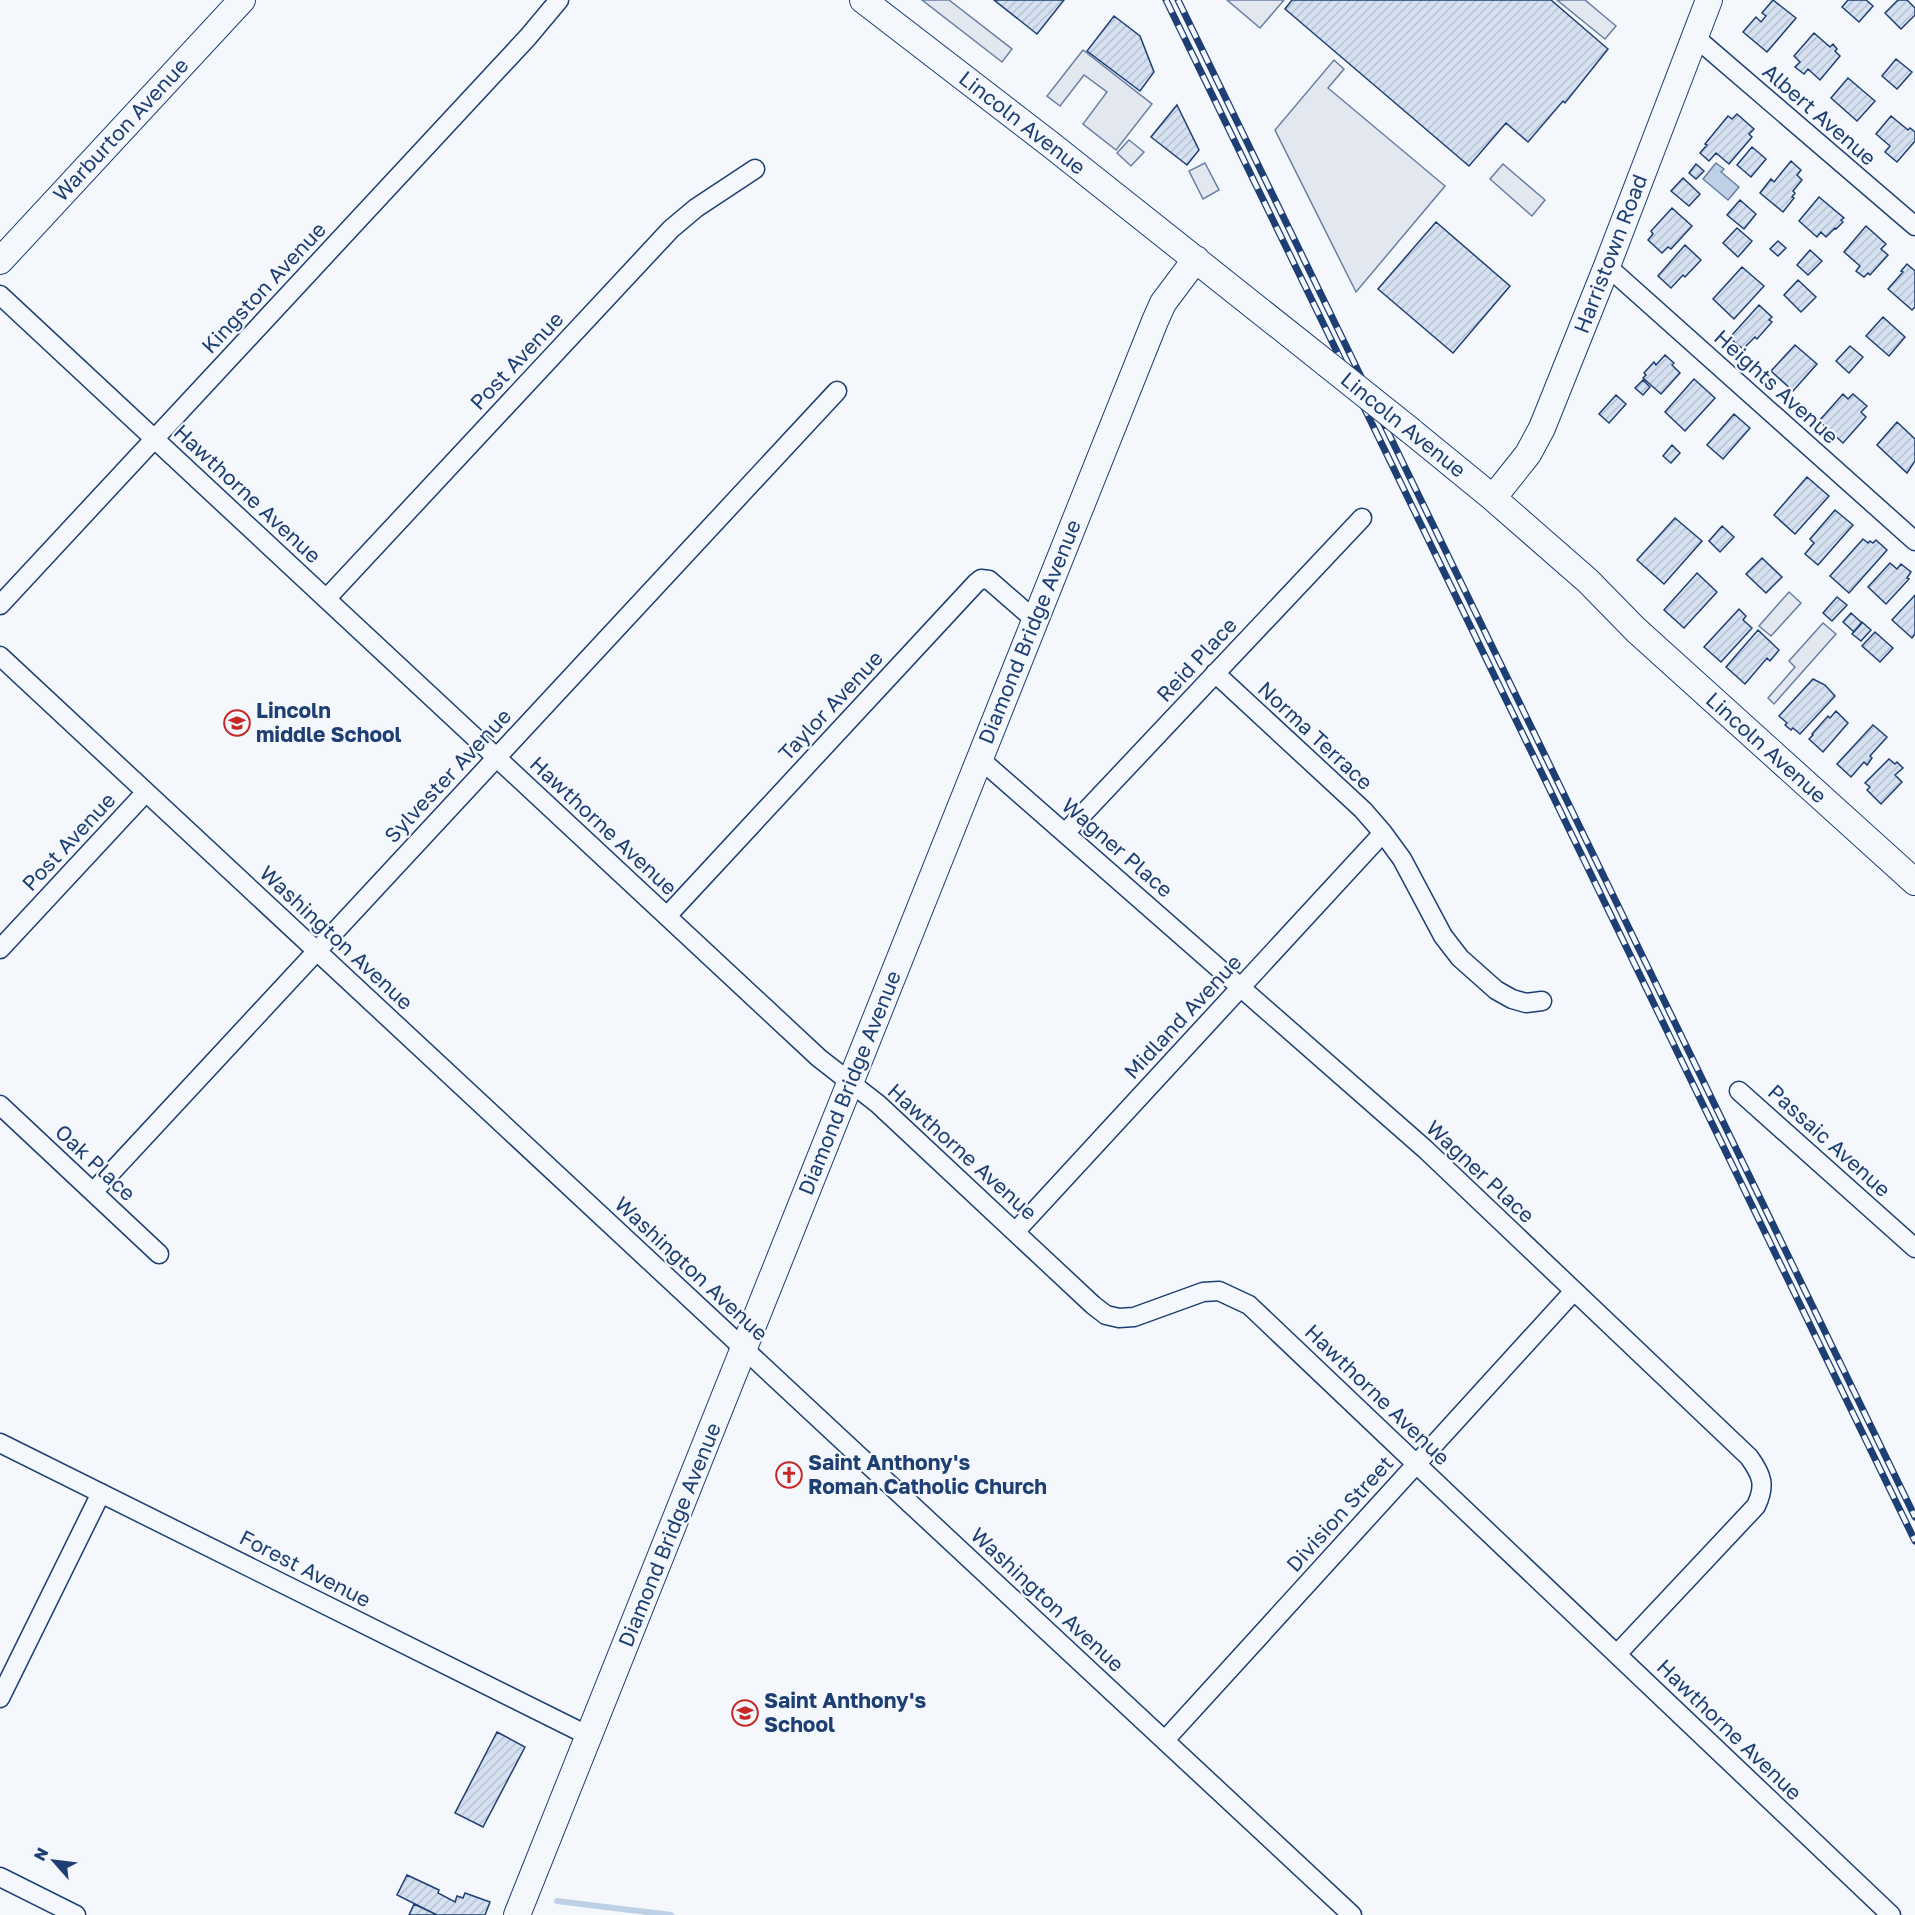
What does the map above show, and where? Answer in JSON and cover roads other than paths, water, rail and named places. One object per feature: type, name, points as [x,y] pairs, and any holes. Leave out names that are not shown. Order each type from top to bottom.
[{"type":"street","name":"Warburton Avenue","points":[[0,261],[242,0]]},
{"type":"street","name":"Kingston Avenue","points":[[0,605],[528,37],[558,0]]},
{"type":"street","name":"Lincoln Avenue","points":[[863,0],[1196,259],[1493,498],[1588,581],[1635,630],[1915,882]]},
{"type":"street","name":"Harristown Road","points":[[1493,498],[1528,454],[1542,428],[1709,0]]},
{"type":"street","name":"Albert Avenue","points":[[1695,37],[1915,226]]},
{"type":"street","name":"Post Avenue","points":[[326,599],[671,229],[715,194],[755,170]]},
{"type":"street","name":"Diamond Bridge Avenue","points":[[518,1915],[1155,321],[1163,303],[1196,259]]},
{"type":"street","name":"Heights Avenue","points":[[1607,266],[1915,541]]},
{"type":"street","name":"Hawthorne Avenue","points":[[0,295],[819,1058],[878,1104],[1093,1305],[1106,1315],[1119,1318],[1134,1317],[1203,1292],[1219,1291],[1249,1305],[1891,1915]]},
{"type":"street","name":"Sylvester Avenue","points":[[93,1192],[837,392]]},
{"type":"street","name":"Reid Place","points":[[1065,833],[1362,518]]},
{"type":"street","name":"Taylor Avenue","points":[[667,916],[976,583],[981,579],[989,580],[1035,620]]},
{"type":"street","name":"Washington Avenue","points":[[0,656],[1352,1915]]},
{"type":"street","name":"Norma Terrace","points":[[1215,673],[1363,810],[1383,833],[1402,859],[1443,936],[1460,958],[1496,990],[1512,999],[1526,1003],[1542,1001]]},
{"type":"street","name":"Wagner Place","points":[[980,759],[1425,1149],[1749,1457],[1758,1470],[1762,1483],[1761,1495],[1755,1506],[1617,1654]]},
{"type":"street","name":"Post Avenue","points":[[0,949],[146,792]]},
{"type":"street","name":"Midland Avenue","points":[[1016,1231],[1383,833]]},
{"type":"street","name":"Passaic Avenue","points":[[1739,1091],[1915,1248]]},
{"type":"street","name":"Oak Place","points":[[0,1105],[159,1254]]},
{"type":"street","name":"Division Street","points":[[1164,1740],[1574,1291]]},
{"type":"street","name":"Forest Avenue","points":[[0,1443],[589,1737]]},
{"type":"street","points":[[0,1698],[101,1493]]},
{"type":"street","points":[[0,1877],[76,1915]]},
{"type":"water","points":[[1716,163],[1724,169],[1721,172],[1739,187],[1728,200],[1703,179]]},
{"type":"waterway","points":[[557,1901],[671,1915]]},
{"type":"railway","points":[[1166,0],[1915,1541]]},
{"type":"railway","points":[[1178,0],[1915,1517]]},
{"type":"place","name":"Lincoln middle School","points":[[237,723]]},
{"type":"place","name":"Saint Anthony's Roman Catholic Church","points":[[789,1475]]},
{"type":"place","name":"Saint Anthony's School","points":[[745,1713]]}]
